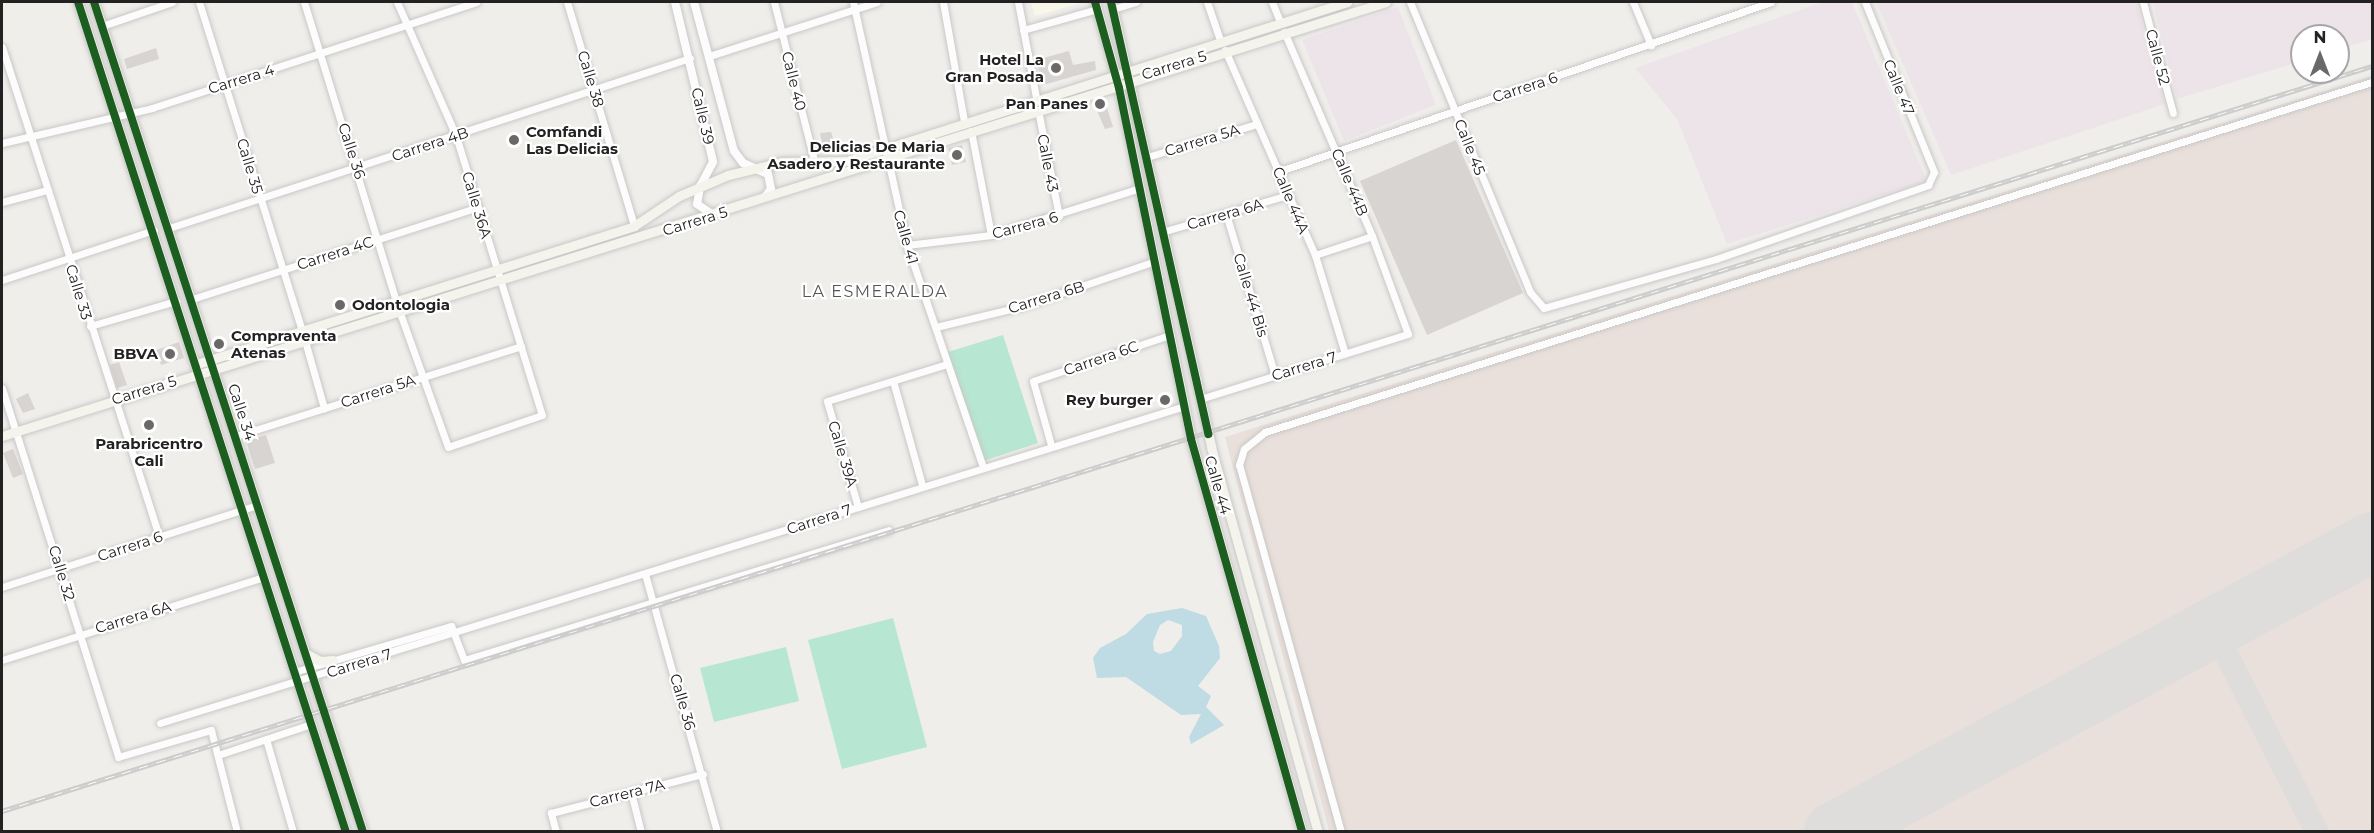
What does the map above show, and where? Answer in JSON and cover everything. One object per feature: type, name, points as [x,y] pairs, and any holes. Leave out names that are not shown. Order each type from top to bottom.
[{"type":"main road","name":"Calle 34","points":[[78,2],[117,116],[346,831]]},
{"type":"main road","name":"Calle 34","points":[[94,2],[363,831]]},
{"type":"main road","name":"Carrera 5","points":[[2,436],[114,399],[302,331],[634,226],[700,186],[755,167],[814,160],[847,161],[1114,72],[1347,2]]},
{"type":"main road","name":"Carrera 5","points":[[212,364],[305,341],[400,313],[760,200],[1131,78],[1386,2]]},
{"type":"main road","name":"Calle 44","points":[[1096,5],[1117,84],[1185,406],[1302,831]]},
{"type":"main road","name":"Calle 44","points":[[1112,5],[1131,78],[1162,232],[1200,399],[1318,831]]},
{"type":"main road","points":[[307,654],[333,660]]},
{"type":"street","points":[[102,26],[172,2]]},
{"type":"street","name":"Calle 35","points":[[199,2],[302,331]]},
{"type":"street","name":"Calle 36","points":[[304,2],[380,238],[396,301]]},
{"type":"street","name":"Calle 36A","points":[[397,2],[456,136],[542,415],[448,447],[423,377]]},
{"type":"street","name":"Carrera 4","points":[[2,143],[130,113],[320,55],[476,2]]},
{"type":"street","name":"Calle 38","points":[[567,2],[634,226]]},
{"type":"street","name":"Calle 39","points":[[675,2],[713,162],[700,186]]},
{"type":"street","name":"Calle 39","points":[[694,2],[734,151],[743,163],[755,167],[772,181],[771,189],[760,200]]},
{"type":"street","name":"Calle 40","points":[[774,2],[814,160]]},
{"type":"street","points":[[709,56],[854,5],[877,2]]},
{"type":"street","points":[[944,2],[964,121]]},
{"type":"street","points":[[1018,2],[1036,98]]},
{"type":"street","points":[[1112,5],[1136,2]]},
{"type":"street","points":[[1207,2],[1220,40]]},
{"type":"street","points":[[1272,2],[1280,22]]},
{"type":"street","name":"Calle 45","points":[[1410,2],[1530,292]]},
{"type":"street","points":[[1633,2],[1651,45]]},
{"type":"street","name":"Carrera 6","points":[[1280,171],[1771,2]]},
{"type":"street","name":"Calle 47","points":[[1530,292],[1544,308],[1716,258],[1928,185],[1934,172],[1865,2]]},
{"type":"street","name":"Calle 52","points":[[2143,2],[2173,113]]},
{"type":"street","name":"Calle 41","points":[[854,5],[886,159],[907,245],[983,467]]},
{"type":"street","points":[[1023,30],[1096,5]]},
{"type":"street","name":"Calle 44B","points":[[1284,32],[1338,152],[1408,334]]},
{"type":"street","name":"Calle 33","points":[[2,47],[159,536]]},
{"type":"street","name":"Calle 44A","points":[[1225,50],[1315,255],[1345,354]]},
{"type":"street","name":"Carrera 4B","points":[[169,228],[690,58]]},
{"type":"street","points":[[1341,831],[1239,465],[1244,449],[1265,432],[2373,82]]},
{"type":"street","name":"Calle 43","points":[[1038,110],[1059,216]]},
{"type":"street","name":"Carrera 5A","points":[[1147,157],[1257,124]]},
{"type":"street","points":[[971,131],[991,235]]},
{"type":"street","points":[[700,186],[697,204],[705,213],[716,214]]},
{"type":"street","name":"Carrera 6","points":[[907,245],[991,235],[1059,216],[1140,188]]},
{"type":"street","points":[[2,202],[47,190]]},
{"type":"street","name":"Carrera 6A","points":[[1162,232],[1288,195]]},
{"type":"street","name":"Carrera 4C","points":[[192,299],[478,207]]},
{"type":"street","name":"Calle 44 Bis","points":[[1226,214],[1275,375]]},
{"type":"street","points":[[2,280],[154,231]]},
{"type":"street","points":[[1315,255],[1372,236]]},
{"type":"street","name":"Carrera 6B","points":[[936,327],[1023,306],[1155,261]]},
{"type":"street","points":[[90,326],[176,301]]},
{"type":"street","points":[[400,313],[423,377]]},
{"type":"street","name":"Carrera 7","points":[[1200,399],[1408,334]]},
{"type":"street","name":"Carrera 6C","points":[[1052,445],[1033,381],[1170,335]]},
{"type":"street","points":[[305,341],[324,408]]},
{"type":"street","name":"Carrera 5A","points":[[236,436],[521,346]]},
{"type":"street","points":[[922,485],[893,381],[947,363]]},
{"type":"street","name":"Calle 39A","points":[[858,507],[827,401],[893,381]]},
{"type":"street","name":"Calle 32","points":[[2,388],[120,759],[211,730],[218,755]]},
{"type":"street","name":"Carrera 7","points":[[160,723],[312,672],[454,635],[922,485],[1185,406]]},
{"type":"street","name":"Carrera 6","points":[[2,587],[258,505]]},
{"type":"street","points":[[454,635],[464,660],[889,530]]},
{"type":"street","name":"Calle 36","points":[[645,574],[703,774],[717,831]]},
{"type":"street","name":"Carrera 6A","points":[[2,660],[80,633],[264,576]]},
{"type":"street","name":"Carrera 7","points":[[312,672],[333,660],[451,626],[454,635]]},
{"type":"street","points":[[237,831],[218,755],[311,724]]},
{"type":"street","points":[[266,739],[293,831]]},
{"type":"street","name":"Carrera 7A","points":[[556,831],[551,813],[703,774]]},
{"type":"street","points":[[631,792],[641,831]]},
{"type":"shaded area","points":[[1031,2],[1081,2],[1081,3],[1035,16]]},
{"type":"shaded area","points":[[1823,2],[1852,2],[1927,181],[1727,244],[1677,119],[1635,68]]},
{"type":"shaded area","points":[[1876,2],[2136,2],[2165,104],[1951,175]]},
{"type":"shaded area","points":[[2153,2],[2372,2],[2372,39],[2350,46],[2350,24],[2290,24],[2290,65],[2177,99]]},
{"type":"shaded area","points":[[1398,7],[1436,105],[1344,141],[1302,40]]},
{"type":"shaded area","points":[[2372,76],[2372,831],[1329,831],[1225,437]]},
{"type":"green space","points":[[1003,335],[1038,443],[983,461],[948,352]]},
{"type":"green space","points":[[893,618],[927,747],[842,769],[808,640]]},
{"type":"green space","points":[[786,647],[799,701],[714,722],[700,668]]},
{"type":"water","points":[[1182,608],[1206,616],[1219,646],[1220,658],[1198,686],[1211,696],[1206,707],[1224,725],[1191,744],[1189,737],[1201,714],[1181,715],[1126,677],[1097,678],[1093,658],[1100,648],[1126,634],[1147,614]],"holes":[[[1168,620],[1182,625],[1182,636],[1171,651],[1160,654],[1154,651],[1153,642],[1160,625]]]},
{"type":"building","points":[[156,48],[159,59],[127,69],[124,59]]},
{"type":"building","name":"Hotel La Gran Posada","points":[[1069,51],[1073,65],[1095,61],[1096,70],[1043,85],[1036,60]]},
{"type":"building","points":[[1104,98],[1113,127],[1105,129],[1093,101]]},
{"type":"building","points":[[831,132],[836,148],[823,149],[820,133]]},
{"type":"building","points":[[1456,140],[1523,293],[1427,335],[1360,181]]},
{"type":"building","name":"Delicias De Maria Asadero y Restaurante","points":[[962,145],[966,162],[952,165],[948,148]]},
{"type":"building","name":"BBVA","points":[[179,342],[184,358],[161,365],[156,350]]},
{"type":"building","points":[[119,362],[127,385],[117,388],[110,365]]},
{"type":"building","points":[[28,393],[35,409],[23,413],[16,399]]},
{"type":"building","points":[[266,435],[275,463],[255,469],[246,441]]},
{"type":"building","points":[[13,449],[23,474],[13,478],[3,453]]},
{"type":"taxiway","points":[[2213,628],[2317,832]]},
{"type":"runway","points":[[1834,832],[2372,542]]},
{"type":"railway","points":[[2,811],[2372,66]]},
{"type":"cycle path","points":[[78,2],[346,832]]},
{"type":"cycle path","points":[[94,2],[363,832]]},
{"type":"cycle path","points":[[1095,2],[1119,88],[1191,439],[1302,832]]},
{"type":"cycle path","points":[[1111,2],[1208,434]]},
{"type":"place","name":"Hotel La Gran Posada","points":[[1056,68]]},
{"type":"place","name":"Pan Panes","points":[[1100,104]]},
{"type":"place","name":"Comfandi Las Delicias","points":[[514,140]]},
{"type":"place","name":"Delicias De Maria Asadero y Restaurante","points":[[957,155]]},
{"type":"place","name":"Odontologia","points":[[340,305]]},
{"type":"place","name":"Compraventa Atenas","points":[[219,344]]},
{"type":"place","name":"BBVA","points":[[170,354]]},
{"type":"place","name":"Rey burger","points":[[1165,400]]},
{"type":"place","name":"Parabricentro Cali","points":[[149,425]]},
{"type":"district","name":"LA ESMERALDA","points":[[875,292]]}]
